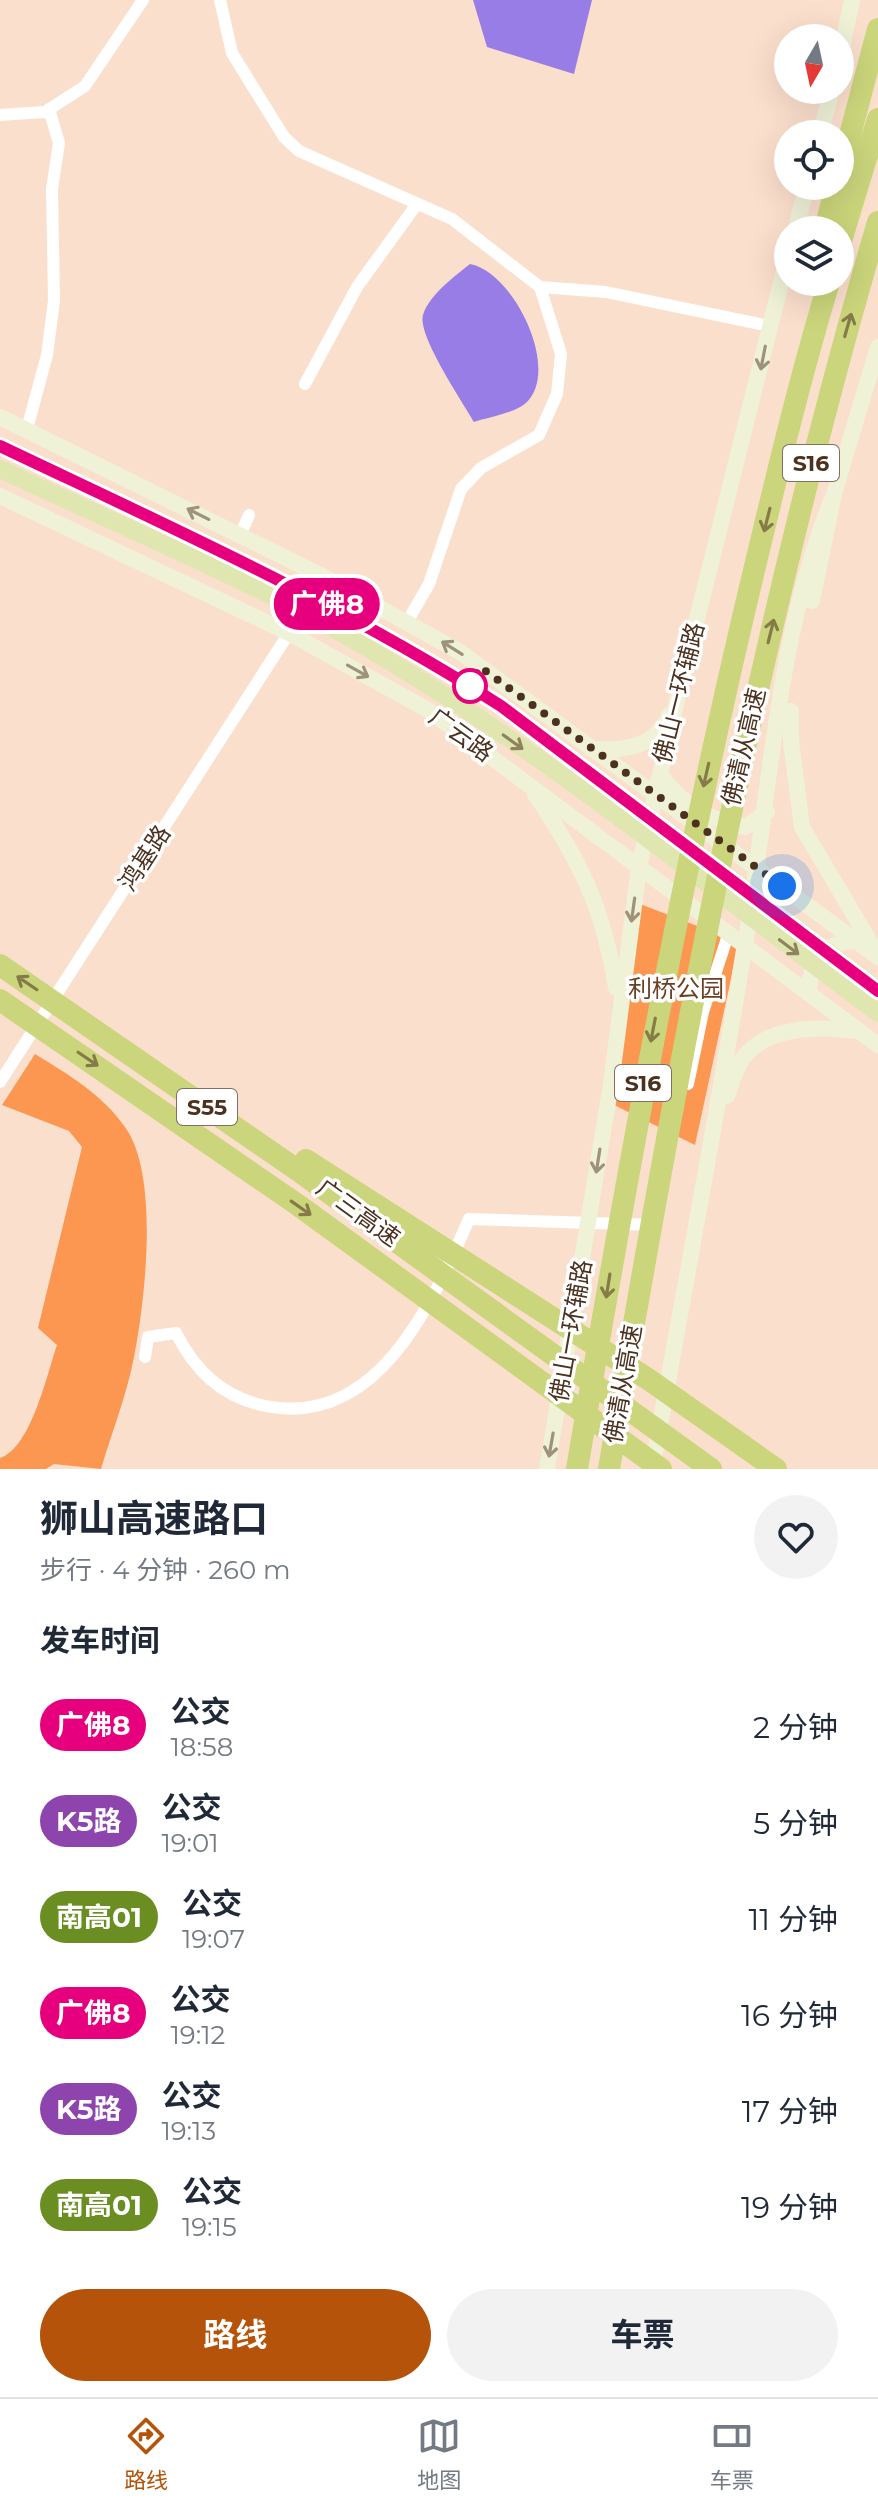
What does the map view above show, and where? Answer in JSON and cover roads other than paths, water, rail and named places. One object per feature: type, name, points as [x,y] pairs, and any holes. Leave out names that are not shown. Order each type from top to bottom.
[{"type":"highway","points":[[854,120],[878,29]]},
{"type":"highway","points":[[849,216],[878,119]]},
{"type":"highway","name":"佛清从高速","points":[[609,1469],[675,1082],[752,707],[813,453],[878,222]]},
{"type":"highway","points":[[814,331],[818,296]]},
{"type":"highway","name":"佛清从高速","points":[[577,1469],[641,1094],[723,699],[825,296]]},
{"type":"highway","name":"广三高速","points":[[0,965],[414,1242],[486,1305],[711,1469]]},
{"type":"highway","name":"广三高速","points":[[0,1000],[401,1279],[661,1469]]},
{"type":"highway","points":[[414,1242],[484,1274],[648,1379],[776,1469]]},
{"type":"main road","points":[[847,24],[852,0]]},
{"type":"main road","name":"佛山一环辅路","points":[[547,1469],[611,1084],[639,867],[654,794],[777,296]]},
{"type":"main road","points":[[652,1469],[716,1125],[794,633],[809,561],[834,494],[878,347]]},
{"type":"main road","points":[[0,417],[240,535],[460,652],[589,749],[878,956]]},
{"type":"main road","name":"广云路","points":[[0,446],[194,538],[374,629],[501,706],[878,990]]},
{"type":"main road","name":"广云路","points":[[0,469],[298,609],[385,658],[477,716],[878,1013]]},
{"type":"main road","points":[[660,774],[677,798],[711,820],[745,827],[774,807],[791,711],[796,661],[827,542],[834,494]]},
{"type":"main road","name":"广云路","points":[[0,496],[289,633],[428,710],[878,1045]]},
{"type":"main road","points":[[589,749],[623,750],[647,741],[665,725],[678,695]]},
{"type":"main road","points":[[791,711],[791,742],[802,827],[878,956]]},
{"type":"main road","points":[[527,782],[582,868],[604,930],[619,1008]]},
{"type":"main road","points":[[809,994],[809,978],[821,955],[839,940],[858,941]]},
{"type":"main road","points":[[716,1125],[741,1061],[762,1042],[791,1031],[827,1027],[859,1032]]},
{"type":"street","points":[[0,115],[49,109],[85,86],[143,0]]},
{"type":"street","points":[[220,0],[232,53],[284,137],[320,162],[452,219],[540,287],[606,292],[769,326]]},
{"type":"street","points":[[27,429],[50,335],[54,301],[52,189],[59,143],[49,109]]},
{"type":"street","points":[[305,384],[357,287],[417,204]]},
{"type":"street","points":[[407,622],[429,584],[461,489],[481,468],[539,435],[557,394],[561,354],[540,287]]},
{"type":"street","points":[[240,535],[249,515]]},
{"type":"street","name":"鸿基路","points":[[0,1082],[289,633]]},
{"type":"street","points":[[145,1357],[148,1337],[176,1333],[191,1362],[210,1382],[243,1401],[278,1409],[315,1406],[368,1383],[392,1359],[441,1284],[469,1219],[652,1227],[661,1216],[703,1012],[728,935]]},
{"type":"park label","name":"利桥公园","points":[[676,989]]}]
